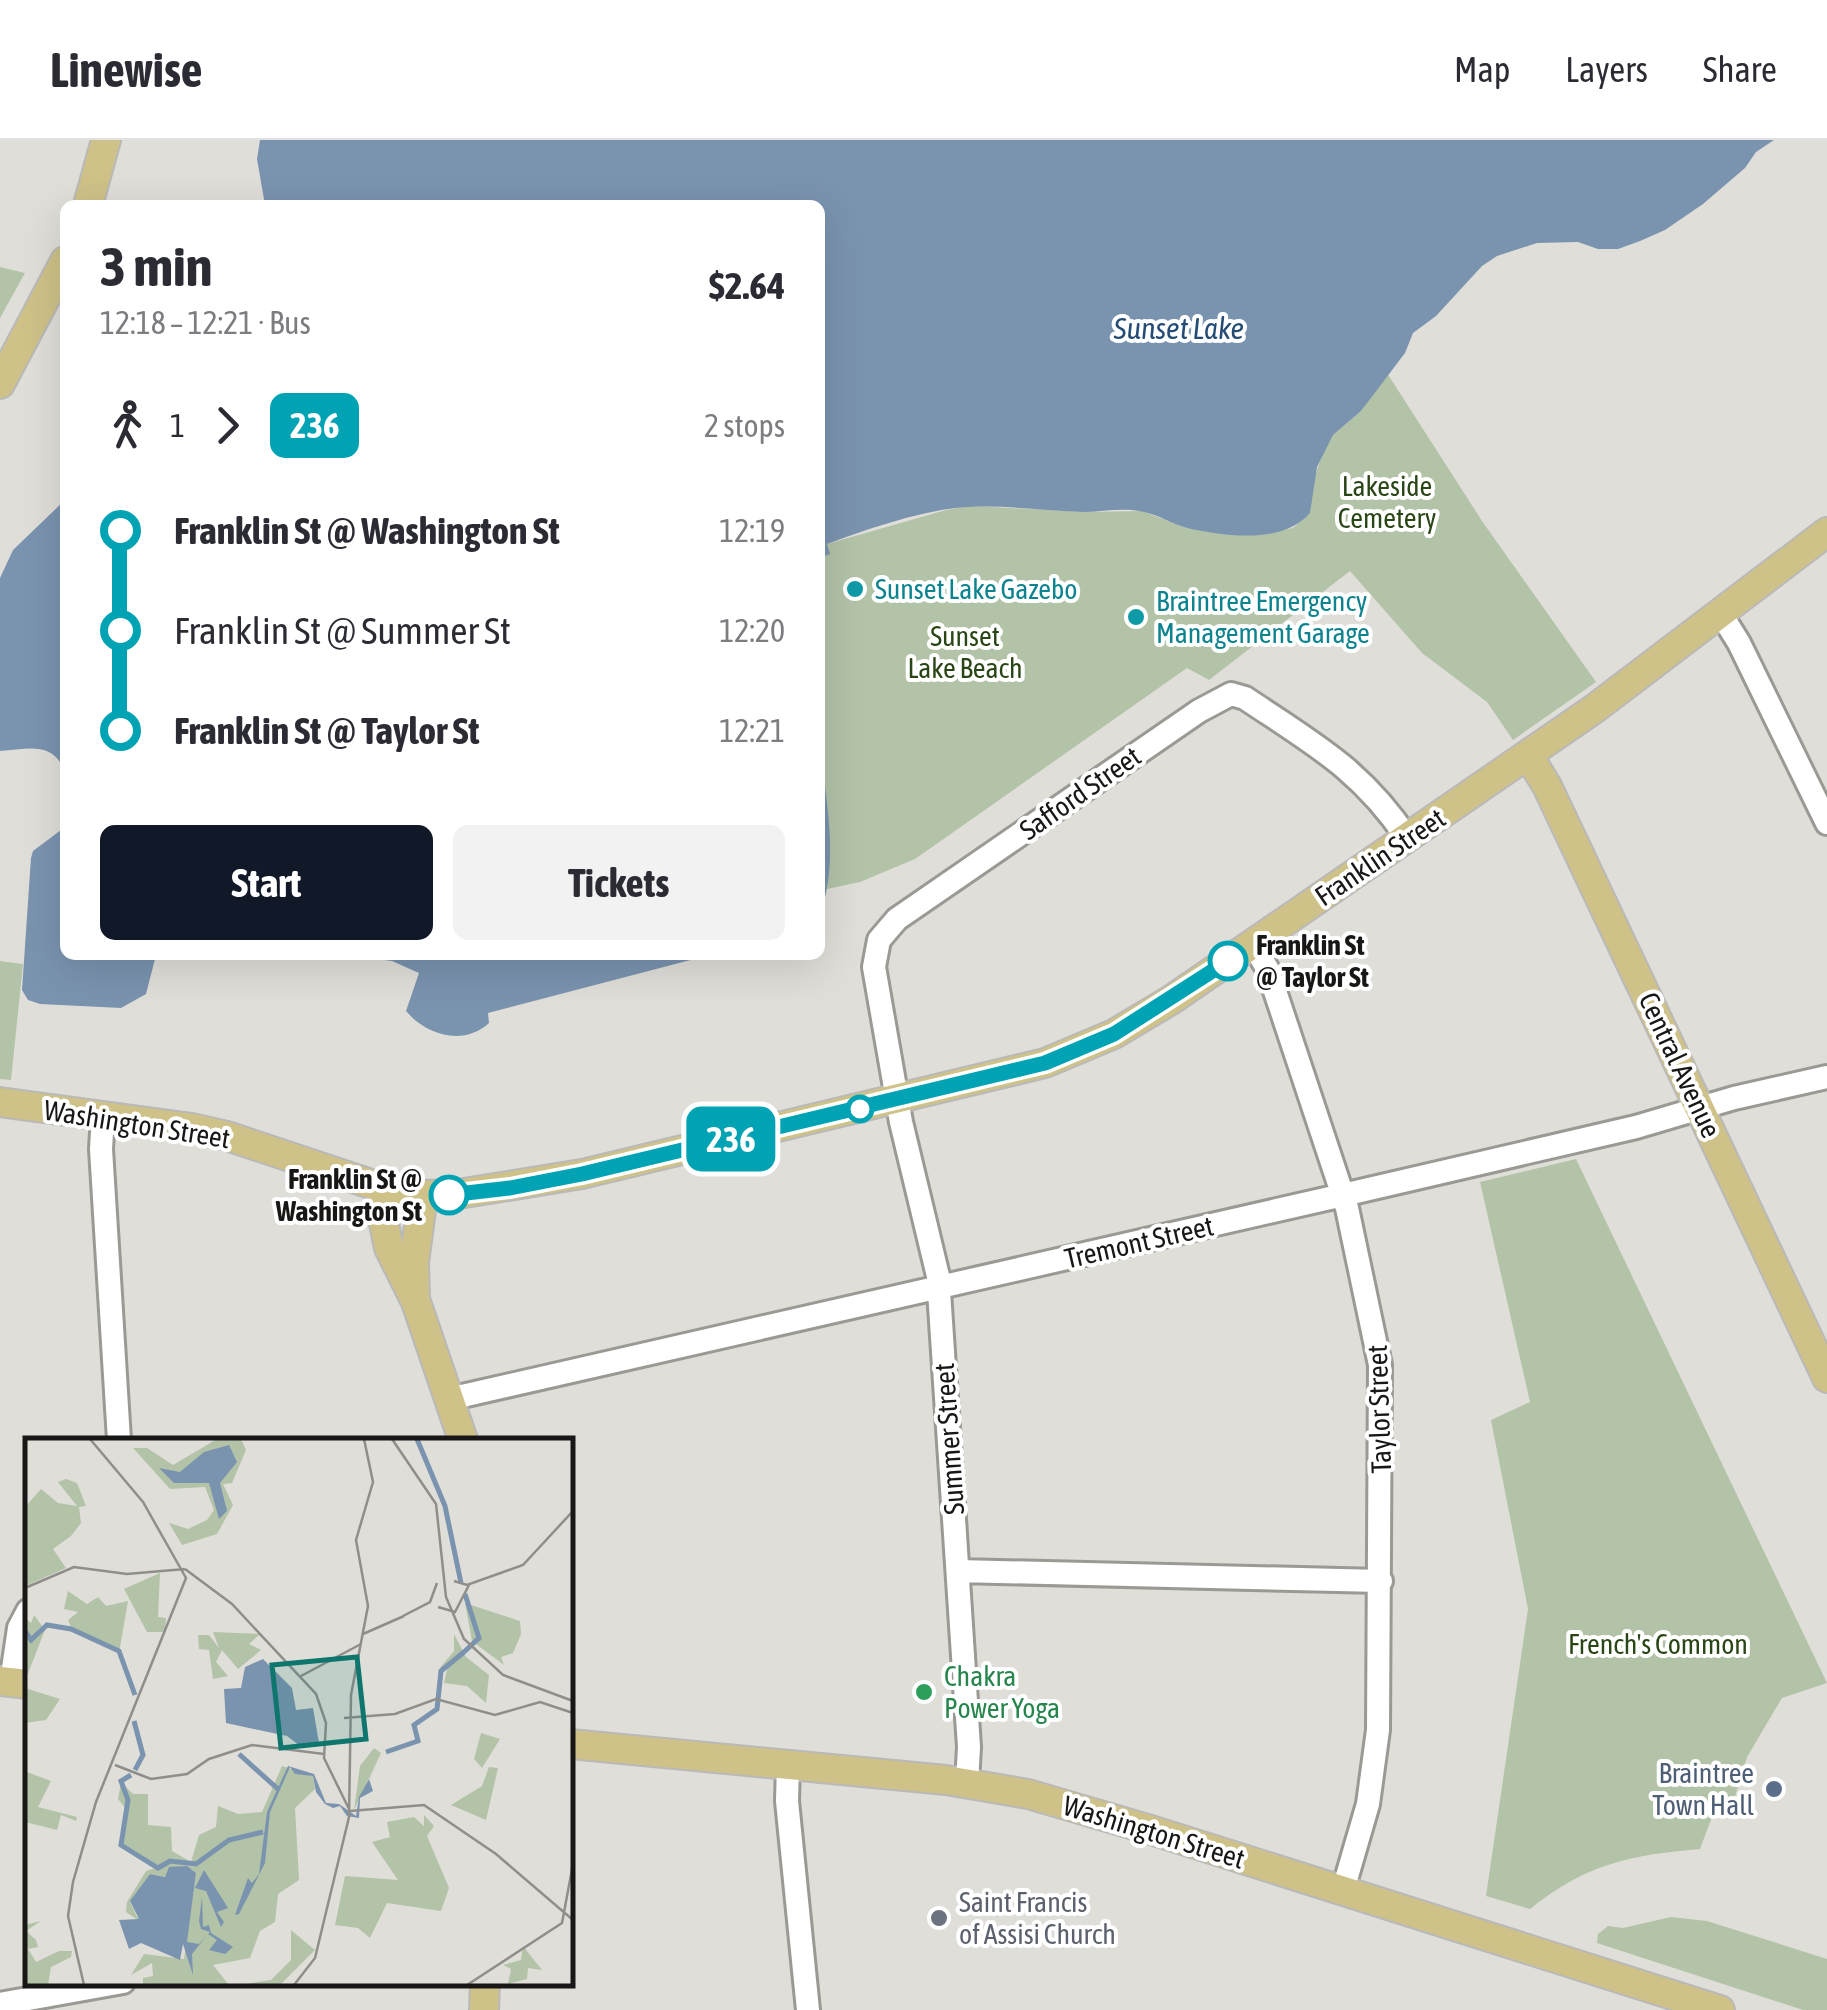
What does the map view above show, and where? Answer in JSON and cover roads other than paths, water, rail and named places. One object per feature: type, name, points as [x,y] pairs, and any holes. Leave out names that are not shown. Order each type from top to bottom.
[{"type":"main road","points":[[89,200],[106,140]]},
{"type":"main road","points":[[0,384],[60,270]]},
{"type":"main road","name":"Franklin Street","points":[[423,1195],[477,1193],[528,1185],[1020,1070],[1092,1045],[1152,1012],[1528,755],[1827,532]]},
{"type":"main road","name":"Central Avenue","points":[[1528,755],[1547,786],[1827,1378]]},
{"type":"main road","name":"Washington Street","points":[[0,1102],[228,1136],[386,1188],[423,1195]]},
{"type":"main road","points":[[386,1188],[382,1214],[385,1236],[416,1302],[462,1438]]},
{"type":"main road","points":[[416,1302],[413,1277],[423,1195]]},
{"type":"main road","name":"Washington Street","points":[[572,1744],[967,1782],[1044,1798],[1720,2010]]},
{"type":"main road","points":[[484,2010],[485,1985]]},
{"type":"street","points":[[1721,614],[1739,642],[1827,823]]},
{"type":"street","name":"Safford Street","points":[[898,1100],[874,967],[874,949],[884,932],[913,908],[1224,696],[1245,698],[1348,768],[1370,789],[1407,838]]},
{"type":"street","name":"Taylor Street","points":[[1253,944],[1268,970],[1343,1196],[1380,1366],[1379,1704],[1364,1820],[1343,1890]]},
{"type":"street","name":"Tremont Street","points":[[448,1399],[1343,1196],[1827,1077]]},
{"type":"street","name":"Summer Street","points":[[898,1100],[939,1287],[969,1747],[967,1782]]},
{"type":"street","points":[[103,1116],[101,1150],[119,1438]]},
{"type":"street","points":[[958,1570],[1381,1581]]},
{"type":"street","points":[[13,1682],[19,1628],[25,1617]]},
{"type":"street","points":[[788,1764],[787,1801],[808,2010]]},
{"type":"street","points":[[0,2004],[106,1985]]},
{"type":"water","name":"Sunset Lake","points":[[260,140],[1774,140],[1756,152],[1745,168],[1703,204],[1665,230],[1640,241],[1618,249],[1598,249],[1578,242],[1537,243],[1497,256],[1482,266],[1436,316],[1413,333],[1405,353],[1361,411],[1333,435],[1317,467],[1310,513],[1284,530],[1252,536],[1218,534],[1129,510],[968,507],[915,516],[860,532],[827,544],[830,554],[825,556],[825,200],[264,200],[257,159]]},
{"type":"water","points":[[60,505],[60,762],[52,754],[37,749],[0,751],[0,578],[13,550]]},
{"type":"water","points":[[825,788],[830,850],[825,897]]},
{"type":"water","points":[[60,831],[60,960],[155,960],[146,994],[121,1008],[28,1000],[22,990],[33,851]]},
{"type":"water","points":[[385,960],[691,960],[488,1013],[489,1023],[457,1036],[424,1027],[406,1011],[419,973]]},
{"type":"place","name":"Sunset Lake Gazebo","points":[[855,589]]},
{"type":"place","name":"Braintree Emergency Management Garage","points":[[1136,617]]},
{"type":"place","name":"Franklin St @ Taylor St","points":[[1228,961]]},
{"type":"place","name":"Franklin St @ Washington St","points":[[449,1195]]},
{"type":"place","name":"Chakra Power Yoga","points":[[924,1692]]},
{"type":"place","name":"Braintree Town Hall","points":[[1774,1789]]},
{"type":"place","name":"Saint Francis of Assisi Church","points":[[939,1918]]},
{"type":"park label","name":"Lakeside Cemetery","points":[[1387,502]]},
{"type":"park label","name":"Sunset Lake Beach","points":[[965,652]]},
{"type":"park label","name":"French's Common","points":[[1658,1644]]}]
